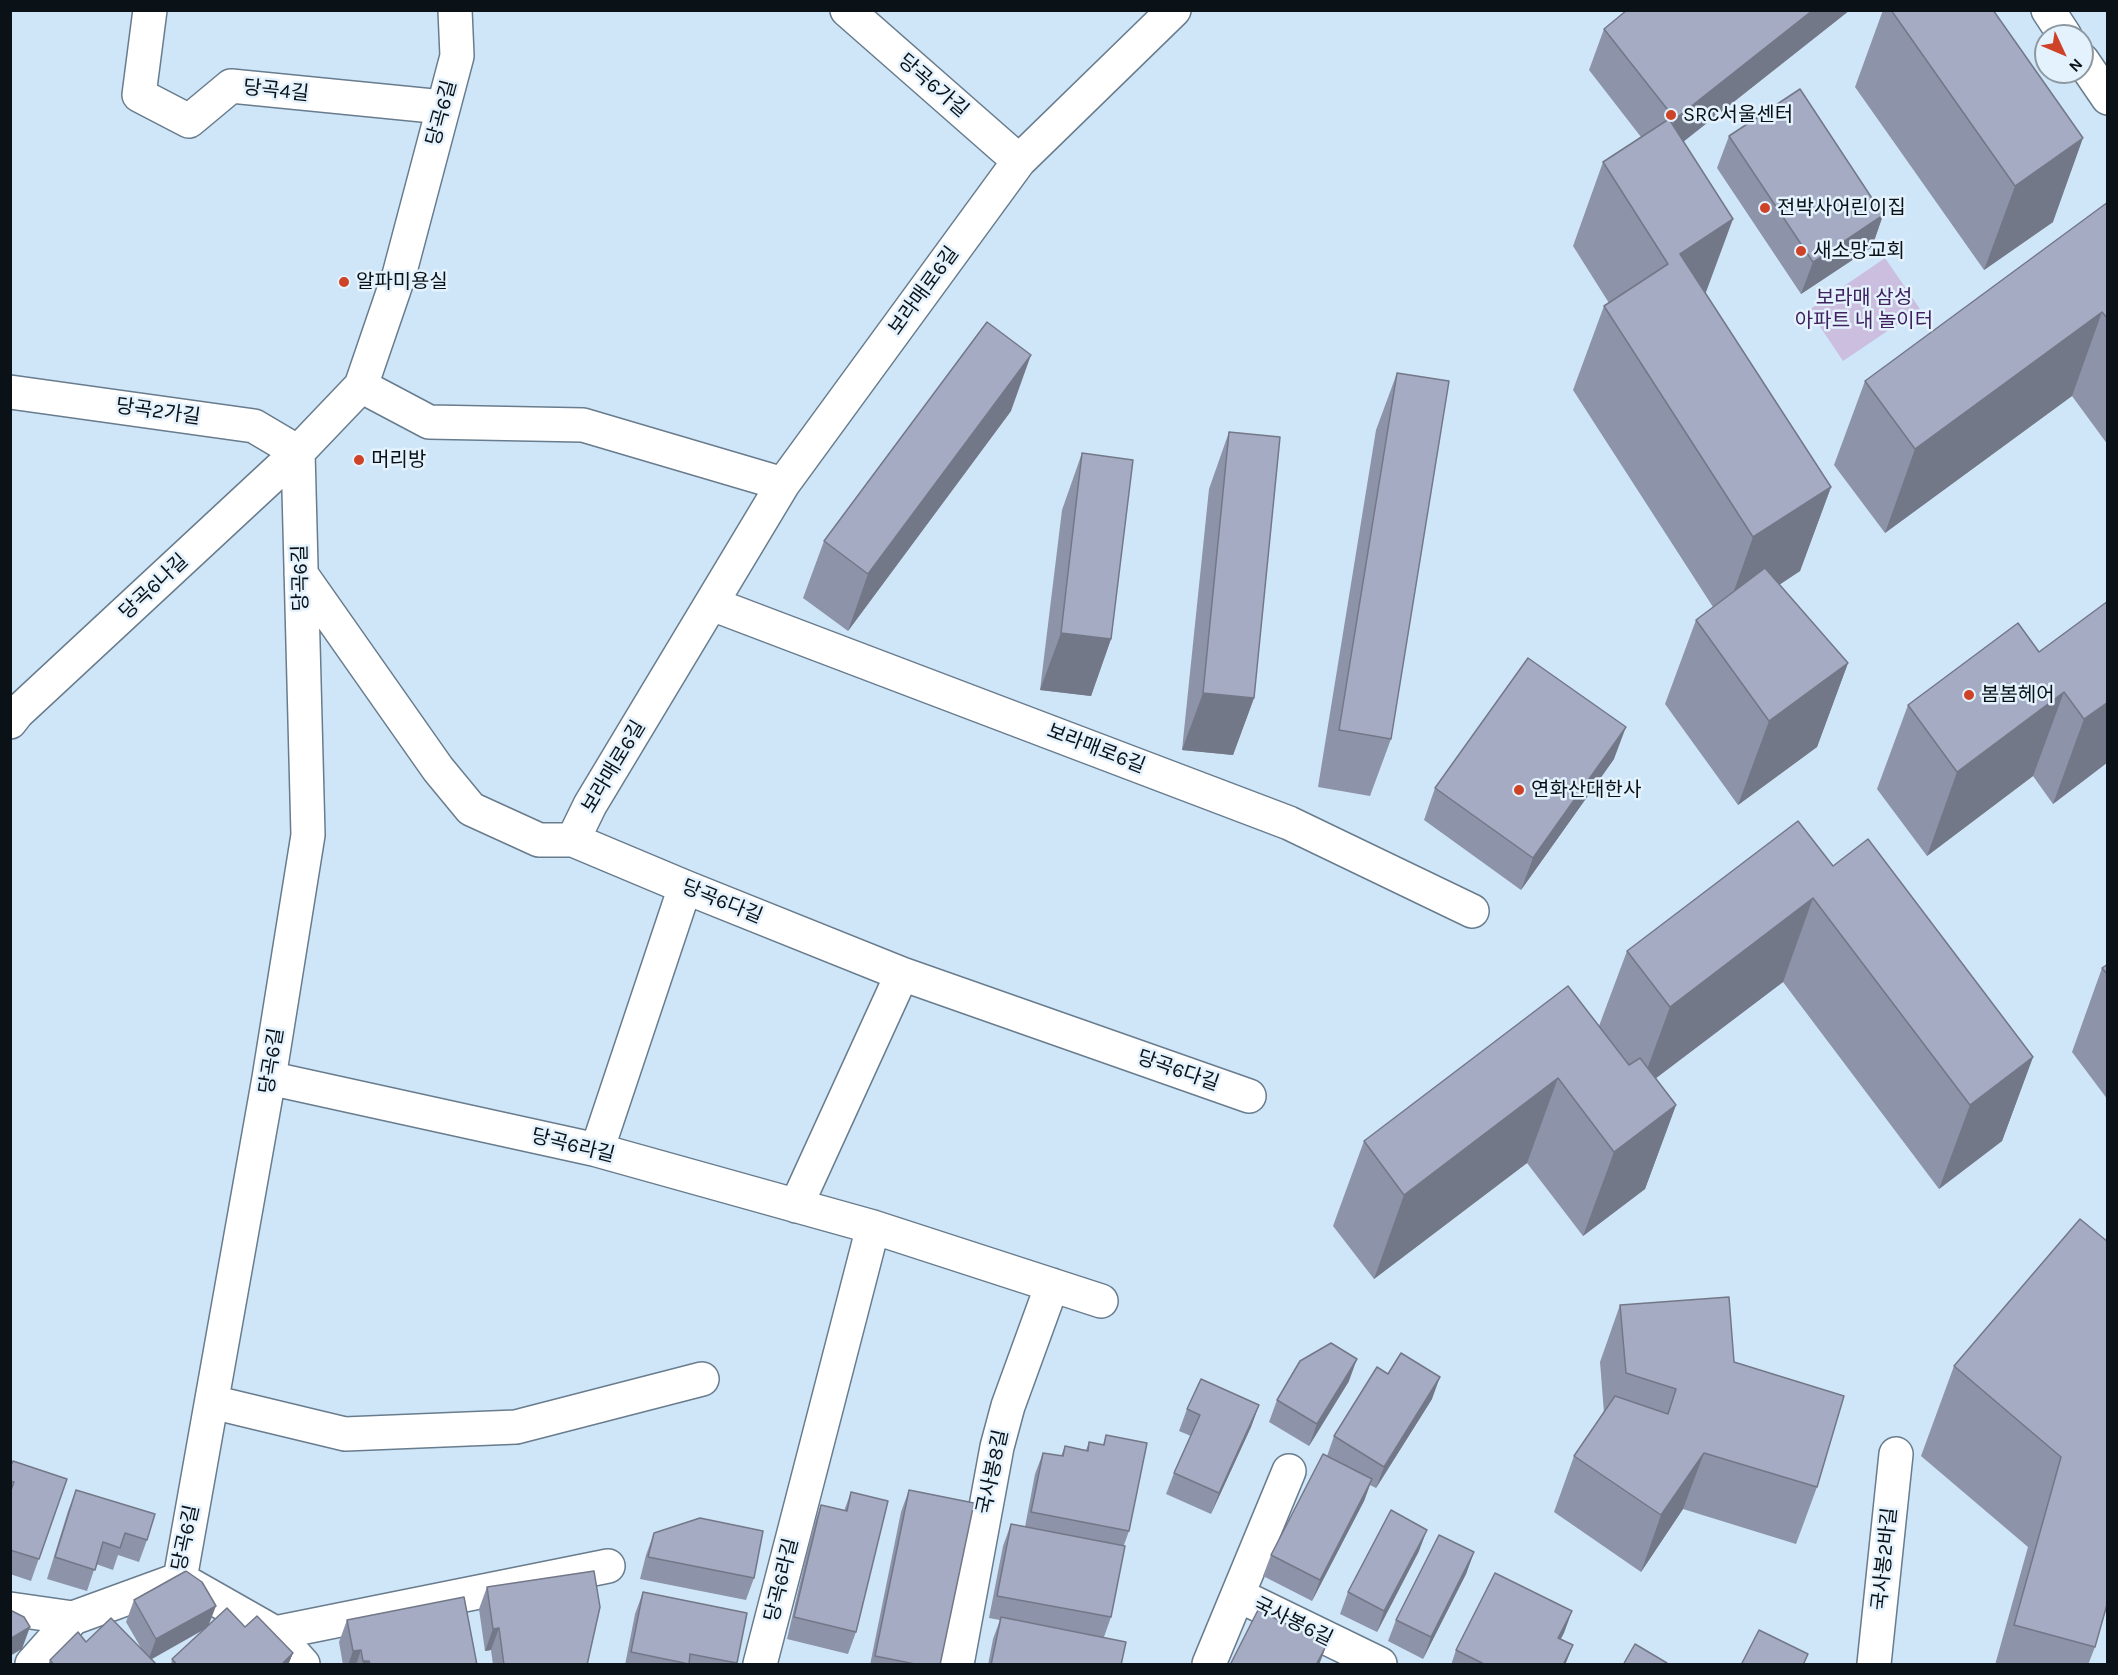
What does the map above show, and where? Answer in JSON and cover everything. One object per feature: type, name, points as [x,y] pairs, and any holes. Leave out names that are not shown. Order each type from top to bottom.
[{"type":"street","name":"당곡4길","points":[[150,10],[139,95],[189,121],[231,86],[443,107]]},
{"type":"street","name":"당곡6길","points":[[32,1665],[73,1618],[180,1579],[269,1078],[308,835],[298,452],[361,386],[399,275],[457,56],[455,10]]},
{"type":"street","name":"당곡6가길","points":[[847,10],[1018,161]]},
{"type":"street","name":"보라매로6길","points":[[573,840],[590,805],[783,484],[1018,161],[1174,10]]},
{"type":"street","points":[[2048,10],[2057,24]]},
{"type":"street","points":[[2094,78],[2108,98]]},
{"type":"street","points":[[361,386],[429,422],[583,425],[783,484]]},
{"type":"street","name":"당곡2가길","points":[[10,392],[254,426],[298,452]]},
{"type":"street","name":"당곡6나길","points":[[10,722],[298,452]]},
{"type":"street","name":"당곡6다길","points":[[301,574],[438,769],[471,809],[539,840],[573,840],[902,974],[1249,1096]]},
{"type":"street","name":"보라매로6길","points":[[712,604],[1289,823],[1472,911]]},
{"type":"street","points":[[597,1150],[685,887]]},
{"type":"street","points":[[796,1206],[902,974]]},
{"type":"street","name":"당곡6라길","points":[[269,1078],[597,1150],[873,1227],[1101,1301]]},
{"type":"street","name":"당곡6라길","points":[[770,1661],[873,1227]]},
{"type":"street","name":"국사봉8길","points":[[957,1665],[996,1447],[1008,1406],[1052,1285]]},
{"type":"street","points":[[212,1402],[345,1434],[516,1427],[702,1379]]},
{"type":"street","name":"국사봉2바길","points":[[1874,1665],[1896,1454]]},
{"type":"street","points":[[1209,1665],[1289,1471]]},
{"type":"street","points":[[275,1633],[608,1566]]},
{"type":"street","points":[[180,1579],[275,1633],[303,1665]]},
{"type":"street","name":"국사봉6길","points":[[1238,1595],[1380,1665]]},
{"type":"street","points":[[10,1609],[73,1618]]},
{"type":"green space","name":"보라매 삼성 아파트 내 놀이터","points":[[1885,258],[1920,309],[1843,361],[1809,310]]},
{"type":"building","points":[[1627,10],[1813,10],[1675,119],[1604,29]]},
{"type":"building","points":[[1891,10],[1993,10],[2034,68],[2034,84],[2045,84],[2083,138],[2015,186]]},
{"type":"building","points":[[1800,89],[1883,215],[1813,262],[1729,136]]},
{"type":"building","points":[[1669,119],[1733,219],[1680,254],[1831,487],[1753,537],[1604,306],[1668,264],[1603,162]]},
{"type":"building","points":[[2108,202],[2108,319],[2102,312],[1915,449],[1865,381]]},
{"type":"building","points":[[987,322],[1031,355],[868,574],[824,541]]},
{"type":"building","points":[[1397,373],[1449,381],[1391,739],[1339,730]]},
{"type":"building","points":[[1229,432],[1280,437],[1254,698],[1203,693]]},
{"type":"building","points":[[1082,453],[1133,460],[1111,639],[1061,633]]},
{"type":"building","points":[[1765,568],[1848,663],[1769,721],[1696,620]]},
{"type":"building","points":[[2108,601],[2108,702],[2084,719],[2064,692],[1957,772],[1908,705],[2018,623],[2039,652]]},
{"type":"building","name":"연화산대한사","points":[[1528,658],[1626,727],[1533,858],[1435,788]]},
{"type":"building","points":[[1798,821],[1833,866],[1868,839],[2033,1057],[1970,1105],[1813,898],[1670,1007],[1627,951]]},
{"type":"building","points":[[2108,964],[2108,975],[2102,968]]},
{"type":"building","points":[[1568,986],[1629,1065],[1640,1058],[1676,1105],[1614,1152],[1558,1078],[1404,1195],[1364,1141]]},
{"type":"building","points":[[2080,1219],[2108,1242],[2108,1601],[2095,1647],[2014,1625],[2061,1457],[1954,1366]]},
{"type":"building","points":[[1729,1297],[1734,1362],[1844,1396],[1817,1487],[1704,1453],[1661,1515],[1574,1456],[1615,1396],[1668,1414],[1676,1389],[1626,1373],[1620,1305]]},
{"type":"building","points":[[1331,1343],[1357,1359],[1317,1424],[1277,1400],[1300,1361]]},
{"type":"building","points":[[1401,1353],[1440,1377],[1384,1467],[1334,1436],[1377,1367],[1388,1374]]},
{"type":"building","points":[[1201,1379],[1259,1405],[1219,1493],[1174,1473],[1200,1415],[1187,1409]]},
{"type":"building","points":[[1106,1435],[1147,1443],[1129,1531],[1031,1512],[1043,1453],[1063,1456],[1065,1446],[1088,1451],[1089,1442],[1104,1445]]},
{"type":"building","points":[[1323,1454],[1372,1479],[1320,1580],[1271,1555]]},
{"type":"building","points":[[13,1461],[67,1479],[39,1559],[10,1550],[10,1493],[14,1482],[10,1481],[10,1467]]},
{"type":"building","points":[[76,1490],[155,1514],[147,1540],[125,1533],[120,1548],[103,1542],[95,1570],[55,1557]]},
{"type":"building","points":[[909,1490],[974,1503],[940,1665],[920,1665],[875,1656]]},
{"type":"building","points":[[851,1492],[888,1501],[856,1632],[794,1617],[821,1505],[847,1511]]},
{"type":"building","points":[[1391,1510],[1427,1530],[1384,1611],[1348,1592]]},
{"type":"building","points":[[700,1518],[763,1531],[754,1578],[648,1557],[654,1533]]},
{"type":"building","points":[[1011,1524],[1125,1546],[1111,1617],[997,1596]]},
{"type":"building","points":[[1439,1535],[1474,1552],[1431,1637],[1396,1620]]},
{"type":"building","points":[[186,1571],[202,1582],[216,1606],[156,1639],[134,1600]]},
{"type":"building","points":[[594,1571],[600,1607],[587,1665],[504,1665],[499,1628],[493,1629],[487,1587]]},
{"type":"building","points":[[1495,1573],[1572,1611],[1558,1638],[1573,1645],[1563,1665],[1486,1665],[1456,1650]]},
{"type":"building","points":[[643,1592],[747,1613],[737,1663],[690,1654],[689,1664],[631,1652]]},
{"type":"building","points":[[464,1597],[477,1665],[370,1665],[369,1661],[363,1661],[361,1650],[353,1651],[347,1620]]},
{"type":"building","points":[[227,1608],[245,1627],[257,1616],[293,1653],[281,1665],[177,1665],[172,1659]]},
{"type":"building","points":[[10,1610],[24,1617],[30,1627],[10,1639]]},
{"type":"building","points":[[1258,1610],[1327,1644],[1316,1665],[1230,1665]]},
{"type":"building","points":[[1001,1617],[1126,1642],[1121,1665],[991,1665]]},
{"type":"building","points":[[111,1618],[157,1665],[54,1665],[50,1660],[78,1632],[86,1642]]},
{"type":"building","points":[[1759,1630],[1808,1654],[1803,1665],[1741,1665]]},
{"type":"building","points":[[1635,1644],[1667,1663],[1666,1665],[1623,1665]]},
{"type":"place","name":"SRC서울센터","points":[[1671,115]]},
{"type":"place","name":"전박사어린이집","points":[[1765,208]]},
{"type":"place","name":"새소망교회","points":[[1801,251]]},
{"type":"place","name":"알파미용실","points":[[344,282]]},
{"type":"place","name":"머리방","points":[[359,460]]},
{"type":"place","name":"봄봄헤어","points":[[1969,695]]},
{"type":"place","name":"연화산대한사","points":[[1519,790]]}]
